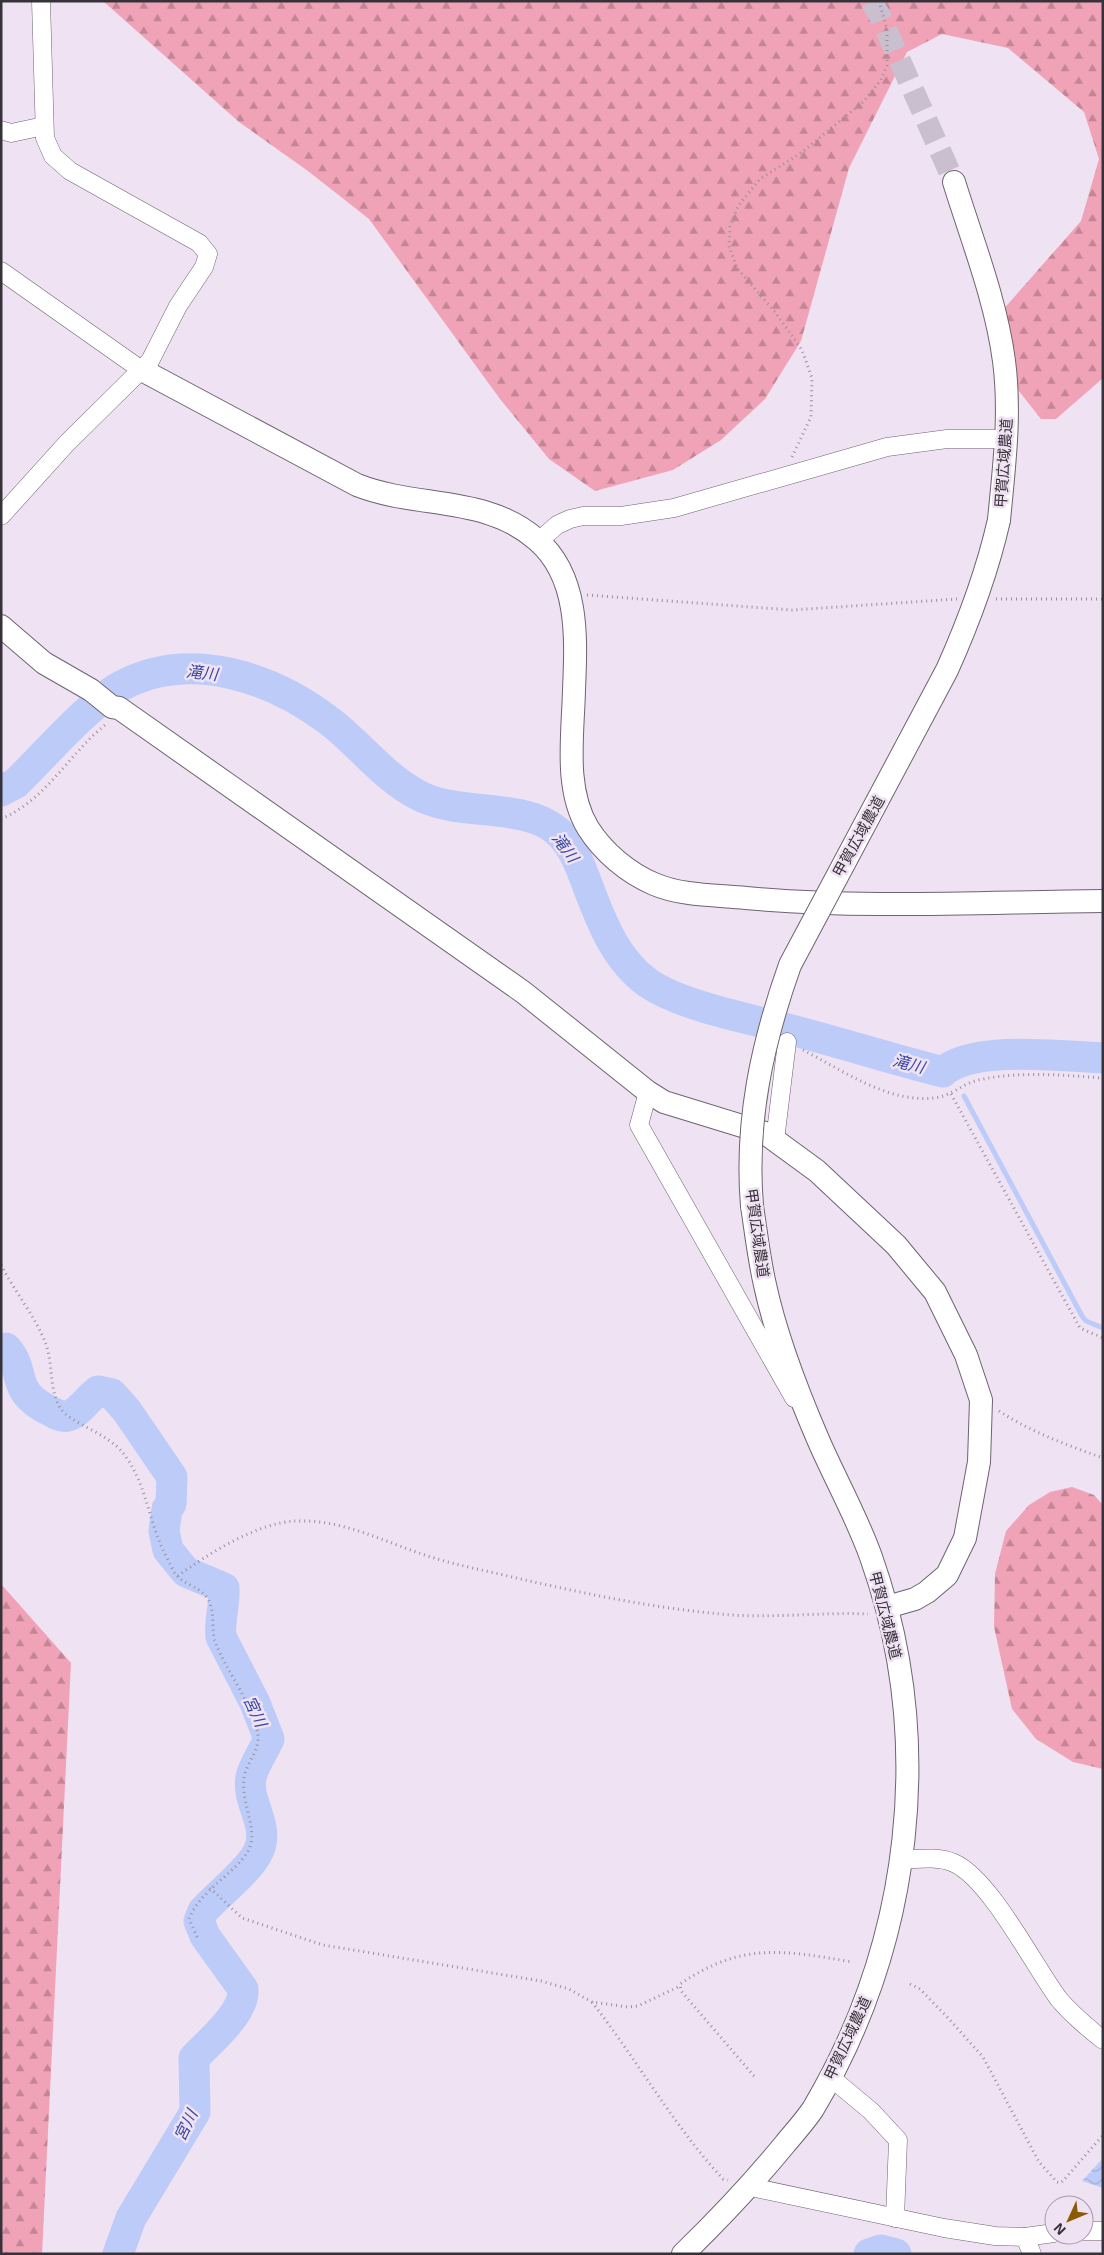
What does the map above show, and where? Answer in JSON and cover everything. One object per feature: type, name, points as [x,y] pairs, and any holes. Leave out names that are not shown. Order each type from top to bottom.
[{"type":"street","points":[[1,516],[67,443],[150,361],[178,306],[204,268],[208,254],[200,243],[70,171],[53,156],[44,138],[41,1]]},
{"type":"street","points":[[1,130],[11,133],[44,126]]},
{"type":"street","name":"甲賀広域農道","points":[[683,2254],[750,2187],[812,2110],[861,2014],[880,1959],[895,1904],[901,1860],[908,1769],[902,1683],[888,1611],[852,1511],[817,1437],[777,1329],[765,1285],[752,1206],[750,1175],[751,1130],[758,1074],[766,1040],[790,966],[842,864],[947,670],[966,630],[980,589],[999,520],[1007,439],[1004,361],[990,297],[954,182]]},
{"type":"street","points":[[1,271],[140,369],[357,485],[394,498],[476,508],[512,522],[539,541],[556,565],[570,593],[574,629],[572,767],[576,796],[586,826],[596,839],[630,871],[656,885],[673,890],[796,903],[1103,900]]},
{"type":"street","points":[[539,541],[557,525],[570,518],[621,516],[674,508],[887,447],[917,441],[1007,439]]},
{"type":"street","points":[[1,626],[44,663],[119,708],[523,992],[648,1092],[664,1102],[765,1133],[816,1171],[896,1245],[935,1292],[966,1355],[982,1400],[978,1462],[965,1538],[947,1575],[916,1599],[888,1611]]},
{"type":"street","points":[[775,1140],[786,1042]]},
{"type":"street","points":[[648,1092],[639,1125],[817,1437]]},
{"type":"street","points":[[901,1860],[946,1860],[962,1867],[994,1900],[1058,1998],[1077,2018],[1103,2040]]},
{"type":"street","points":[[829,2076],[871,2111],[898,2140],[895,2218]]},
{"type":"street","points":[[750,2187],[974,2234],[1025,2237],[1044,2235]]},
{"type":"street","points":[[1025,2237],[1032,2254]]},
{"type":"path","points":[[782,478],[811,417],[812,378],[802,350],[775,312],[737,268],[729,246],[730,227],[738,206],[760,179],[801,153],[863,102],[881,80],[888,65],[887,30],[879,1]]},
{"type":"path","points":[[570,593],[792,610],[963,598]]},
{"type":"path","points":[[991,599],[1103,599]]},
{"type":"path","points":[[1,819],[30,800],[58,776],[88,738],[106,724],[99,696]]},
{"type":"path","points":[[786,1042],[894,1094],[933,1098],[950,1094],[968,1082],[1011,1074],[1043,1073],[1103,1078]]},
{"type":"path","points":[[950,1094],[1080,1328],[1103,1338]]},
{"type":"path","points":[[1,1265],[45,1341],[50,1357],[53,1393],[61,1410],[100,1434],[122,1451],[138,1475],[155,1531],[178,1576],[200,1590],[207,1598],[211,1606],[216,1644],[250,1712],[258,1734],[255,1751],[244,1776],[243,1790],[251,1826],[251,1843],[238,1864],[210,1888],[195,1905],[189,1919],[198,1939]]},
{"type":"path","points":[[982,1400],[1016,1423],[1055,1441],[1103,1458]]},
{"type":"path","points":[[178,1576],[190,1566],[241,1538],[272,1526],[294,1521],[316,1521],[334,1523],[431,1557],[463,1566],[572,1590],[671,1608],[753,1616],[888,1611]]},
{"type":"path","points":[[210,1888],[242,1918],[323,1946],[541,1981],[569,1989],[592,2002],[615,2006],[638,2006],[680,1986],[699,1971],[718,1962],[752,1952],[786,1952],[852,1962]]},
{"type":"path","points":[[910,1984],[920,1989],[950,2019],[982,2057],[1040,2162],[1057,2182],[1063,2181],[1103,2134]]},
{"type":"path","points":[[680,1986],[681,1991],[754,2076]]},
{"type":"path","points":[[592,2002],[621,2039],[699,2154],[723,2179],[750,2187]]},
{"type":"green space","points":[[103,1],[1103,1],[1103,378],[1056,419],[1041,419],[1000,367],[1001,312],[1081,221],[1099,159],[1084,112],[1008,48],[942,34],[907,52],[849,168],[801,341],[765,399],[721,440],[673,470],[595,491],[549,459],[500,399],[369,219],[308,171],[239,122]]},
{"type":"green space","points":[[1072,1487],[1094,1495],[1103,1505],[1103,1769],[1073,1762],[1036,1739],[1012,1709],[994,1627],[995,1574],[1006,1531],[1029,1505],[1050,1492]]},
{"type":"green space","points":[[1,1584],[71,1663],[42,2254],[1,2254]]},
{"type":"water","points":[[1103,2158],[1103,2188],[1082,2181]]},
{"type":"waterway","name":"滝川","points":[[1,791],[16,783],[96,704],[123,685],[149,675],[176,670],[203,669],[230,673],[281,691],[306,705],[339,729],[405,788],[418,795],[434,802],[452,806],[527,816],[543,822],[557,831],[575,856],[604,925],[618,951],[636,973],[661,991],[712,1010],[801,1032],[943,1072],[957,1064],[975,1058],[996,1055],[1042,1054],[1103,1058]]},
{"type":"waterway","points":[[964,1096],[1082,1316],[1086,1321],[1103,1328]]},
{"type":"waterway","name":"宮川","points":[[1,1350],[6,1348],[12,1357],[20,1381],[28,1396],[61,1416],[72,1414],[98,1391],[112,1394],[127,1411],[172,1477],[171,1504],[167,1509],[164,1531],[168,1550],[186,1572],[224,1588],[221,1637],[255,1703],[269,1739],[251,1777],[250,1787],[262,1833],[258,1852],[240,1875],[203,1911],[199,1921],[205,1936],[243,1989],[242,1998],[238,2008],[225,2026],[194,2058],[195,2112],[131,2218],[118,2254]]},
{"type":"waterway","name":"宮川","points":[[869,2254],[881,2250],[896,2254]]},
{"type":"tunnel","points":[[871,1],[880,16],[954,182]]}]
